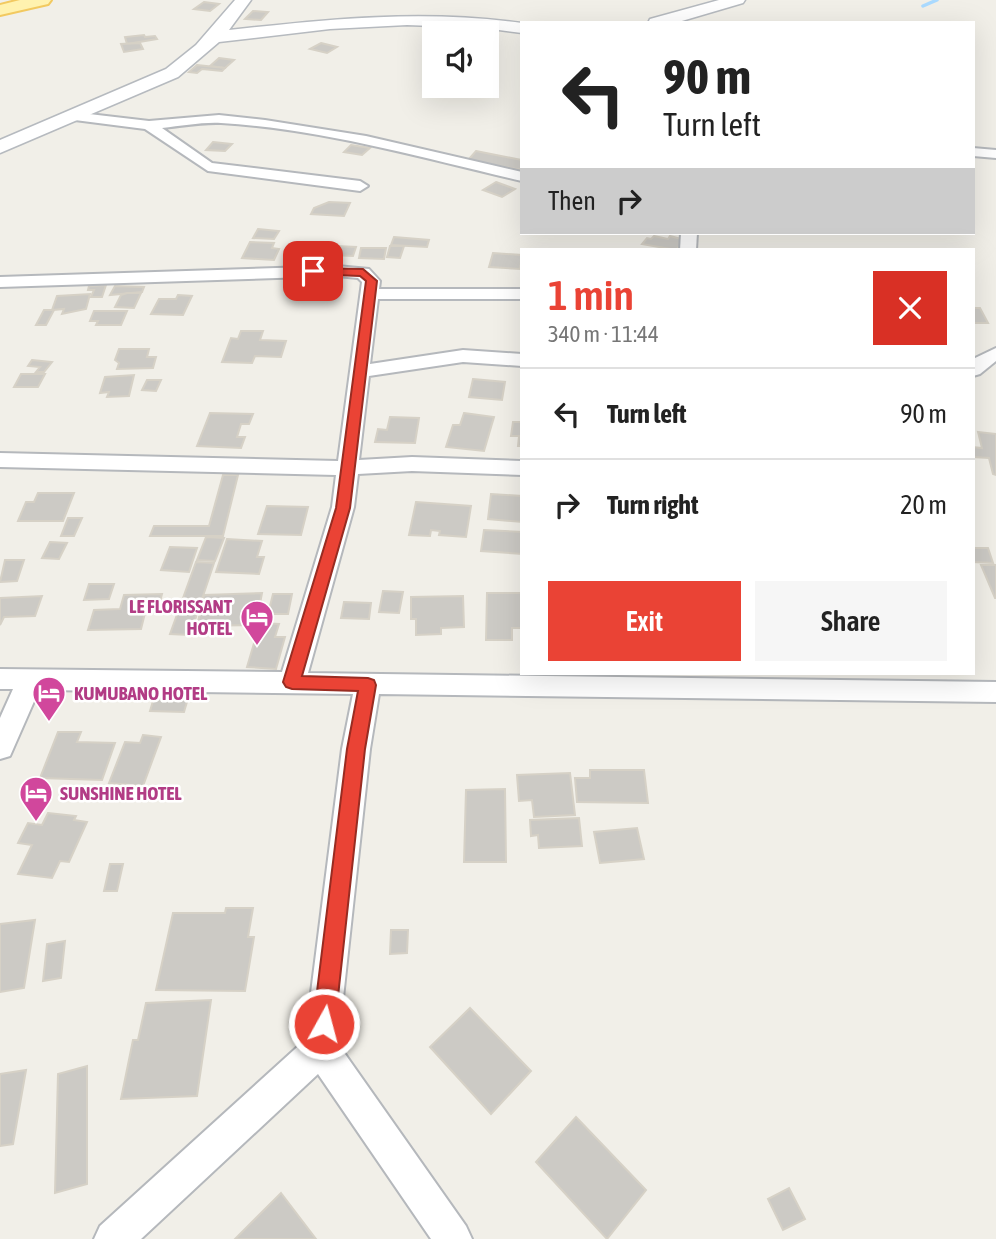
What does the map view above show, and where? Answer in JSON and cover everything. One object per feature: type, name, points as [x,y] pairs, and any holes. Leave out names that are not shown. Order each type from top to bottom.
[{"type":"main road","points":[[0,10],[42,0]]},
{"type":"street","points":[[0,146],[172,73],[198,56],[216,37],[243,0]]},
{"type":"street","points":[[663,21],[737,0]]},
{"type":"street","points":[[216,37],[391,21],[468,21],[520,28]]},
{"type":"street","points":[[72,116],[149,125],[219,119],[265,124],[366,140],[520,177]]},
{"type":"street","points":[[149,125],[208,167],[360,186]]},
{"type":"street","points":[[975,152],[996,153]]},
{"type":"street","points":[[0,282],[337,271],[363,272],[371,281],[343,508],[292,682]]},
{"type":"street","points":[[369,294],[520,294]]},
{"type":"street","points":[[358,372],[463,356],[520,360]]},
{"type":"street","points":[[0,460],[348,468],[412,464],[520,468]]},
{"type":"street","points":[[0,679],[996,692]]},
{"type":"street","points":[[0,748],[30,681]]},
{"type":"street","points":[[113,1239],[321,1048],[356,749],[368,685]]},
{"type":"street","points":[[321,1048],[453,1239]]},
{"type":"building","points":[[204,2],[219,4],[210,11],[194,9]]},
{"type":"building","points":[[253,11],[268,12],[261,20],[245,19]]},
{"type":"building","points":[[155,36],[157,39],[127,44],[125,37]]},
{"type":"building","points":[[140,43],[143,49],[124,52],[121,44]]},
{"type":"building","points":[[321,43],[337,47],[327,53],[310,49]]},
{"type":"building","points":[[219,58],[234,60],[225,68],[210,66]]},
{"type":"building","points":[[197,65],[225,68],[222,71],[202,69],[197,73],[189,72]]},
{"type":"building","points":[[213,142],[232,144],[225,151],[206,150]]},
{"type":"building","points":[[351,145],[370,148],[362,155],[344,152]]},
{"type":"building","points":[[476,151],[520,160],[520,170],[468,160]]},
{"type":"building","points":[[496,182],[515,189],[502,197],[483,190]]},
{"type":"building","points":[[329,202],[350,203],[344,216],[311,214],[314,208]]},
{"type":"building","points":[[258,229],[279,231],[274,239],[253,238]]},
{"type":"building","points":[[654,236],[668,239],[670,236],[685,240],[678,248],[642,244],[647,238]]},
{"type":"building","points":[[394,237],[429,240],[427,247],[391,245]]},
{"type":"building","points":[[250,242],[274,243],[272,248],[279,249],[274,260],[242,258]]},
{"type":"building","points":[[336,246],[356,247],[353,256],[333,255]]},
{"type":"building","points":[[390,246],[404,246],[400,258],[387,257]]},
{"type":"building","points":[[361,248],[386,248],[384,259],[359,258]]},
{"type":"building","points":[[493,253],[520,255],[520,269],[489,267]]},
{"type":"building","points":[[106,285],[102,297],[91,297],[94,290],[88,290],[89,286]]},
{"type":"building","points":[[115,286],[144,287],[142,292],[110,295]]},
{"type":"building","points":[[141,293],[134,308],[115,307],[121,295]]},
{"type":"building","points":[[90,294],[86,309],[62,314],[64,309],[52,310],[57,296]]},
{"type":"building","points":[[178,295],[192,296],[183,315],[151,314],[159,299],[176,299]]},
{"type":"building","points":[[975,308],[980,308],[988,323],[975,323]]},
{"type":"building","points":[[44,310],[54,310],[46,325],[36,325]]},
{"type":"building","points":[[94,311],[127,311],[121,325],[96,325],[98,321],[90,321]]},
{"type":"building","points":[[241,331],[263,331],[260,340],[286,341],[281,357],[255,356],[252,363],[222,362],[231,338],[238,339]]},
{"type":"building","points":[[119,349],[149,349],[147,357],[156,357],[153,368],[117,369],[119,363],[115,360]]},
{"type":"building","points":[[32,360],[52,362],[44,372],[36,372],[40,367],[28,366]]},
{"type":"building","points":[[21,374],[45,374],[38,387],[14,387]]},
{"type":"building","points":[[134,375],[129,396],[107,397],[109,392],[100,393],[105,377]]},
{"type":"building","points":[[473,379],[505,382],[502,400],[469,397]]},
{"type":"building","points":[[147,380],[161,380],[156,391],[142,390]]},
{"type":"building","points":[[210,413],[253,414],[249,424],[241,424],[237,437],[245,437],[241,448],[197,446]]},
{"type":"building","points":[[464,413],[494,417],[484,451],[446,447],[453,425],[460,425]]},
{"type":"building","points":[[390,417],[419,418],[415,443],[375,442],[378,429],[387,430]]},
{"type":"building","points":[[513,422],[520,422],[520,446],[519,436],[511,436]]},
{"type":"building","points":[[978,432],[996,434],[996,475],[993,474],[989,458],[975,457],[975,447],[982,448]]},
{"type":"building","points":[[223,475],[238,475],[223,536],[150,536],[154,526],[209,526]]},
{"type":"building","points":[[38,493],[74,493],[63,521],[18,521],[26,502],[34,502]]},
{"type":"building","points":[[491,494],[520,496],[520,522],[488,519]]},
{"type":"building","points":[[416,502],[471,506],[466,537],[439,535],[440,531],[431,530],[430,536],[409,535]]},
{"type":"building","points":[[267,506],[308,507],[301,535],[258,534]]},
{"type":"building","points":[[68,518],[82,518],[74,536],[61,536]]},
{"type":"building","points":[[484,530],[520,532],[520,554],[481,551]]},
{"type":"building","points":[[206,537],[224,538],[215,561],[197,560]]},
{"type":"building","points":[[227,539],[262,541],[257,557],[264,557],[259,574],[216,572]]},
{"type":"building","points":[[50,542],[67,543],[59,559],[42,558]]},
{"type":"building","points":[[170,547],[197,548],[189,572],[161,570]]},
{"type":"building","points":[[975,548],[988,548],[993,563],[975,562]]},
{"type":"building","points":[[5,560],[24,560],[17,581],[0,582]]},
{"type":"building","points":[[196,562],[214,563],[190,635],[170,634]]},
{"type":"building","points":[[981,565],[996,565],[996,598],[995,598]]},
{"type":"building","points":[[89,584],[114,584],[109,599],[84,600]]},
{"type":"building","points":[[383,591],[403,592],[399,613],[379,612]]},
{"type":"building","points":[[262,593],[256,625],[197,626],[204,595]]},
{"type":"building","points":[[487,593],[520,593],[520,628],[512,628],[512,640],[486,640]]},
{"type":"building","points":[[162,594],[157,613],[145,613],[141,629],[88,630],[94,610],[120,609],[124,595]]},
{"type":"building","points":[[273,594],[292,594],[288,614],[268,614]]},
{"type":"building","points":[[42,596],[35,616],[4,617],[0,625],[0,598]]},
{"type":"building","points":[[463,596],[464,627],[441,628],[441,634],[416,635],[416,619],[411,619],[411,597]]},
{"type":"building","points":[[344,602],[371,603],[369,619],[341,618]]},
{"type":"building","points":[[260,623],[279,624],[275,637],[285,637],[276,669],[247,667]]},
{"type":"building","points":[[155,694],[189,695],[184,712],[150,711]]},
{"type":"building","points":[[58,732],[81,732],[77,742],[115,743],[102,780],[40,778]]},
{"type":"building","points":[[143,735],[161,737],[143,786],[109,783],[125,742],[140,743]]},
{"type":"building","points":[[590,770],[644,770],[648,803],[577,802],[575,778],[590,778]]},
{"type":"building","points":[[570,773],[575,815],[534,817],[532,800],[519,801],[517,775]]},
{"type":"building","points":[[105,787],[135,788],[130,801],[101,799]]},
{"type":"building","points":[[505,789],[506,862],[464,862],[466,790]]},
{"type":"building","points":[[48,813],[76,816],[74,820],[87,822],[69,862],[60,861],[52,878],[18,874],[32,845],[18,843],[28,823],[42,825]]},
{"type":"building","points":[[579,818],[582,846],[539,848],[538,835],[531,836],[530,820]]},
{"type":"building","points":[[637,828],[644,859],[600,863],[594,832]]},
{"type":"building","points":[[110,864],[123,864],[117,891],[104,891]]},
{"type":"building","points":[[226,908],[253,908],[248,937],[254,937],[245,991],[156,990],[173,913],[225,913]]},
{"type":"building","points":[[35,920],[24,988],[0,992],[0,924]]},
{"type":"building","points":[[391,930],[408,930],[407,953],[390,954]]},
{"type":"building","points":[[65,941],[61,978],[43,981],[47,944]]},
{"type":"building","points":[[211,1000],[197,1096],[121,1099],[133,1040],[138,1040],[146,1003]]},
{"type":"building","points":[[470,1008],[531,1071],[491,1114],[430,1047]]},
{"type":"building","points":[[87,1066],[87,1184],[55,1193],[58,1074]]},
{"type":"building","points":[[26,1070],[13,1144],[0,1146],[0,1074]]},
{"type":"building","points":[[576,1117],[646,1190],[607,1239],[536,1162]]},
{"type":"building","points":[[789,1188],[805,1219],[783,1230],[768,1199]]},
{"type":"building","points":[[281,1193],[316,1239],[235,1239]]},
{"type":"waterway","points":[[923,6],[937,0]]},
{"type":"place","name":"LE FLORISSANT HOTEL","points":[[257,647]]},
{"type":"place","name":"KUMUBANO HOTEL","points":[[49,723]]},
{"type":"place","name":"SUNSHINE HOTEL","points":[[36,823]]},
{"type":"route","points":[[313,271],[363,272],[371,281],[343,508],[292,682],[368,685],[356,749],[324,1024]]}]
